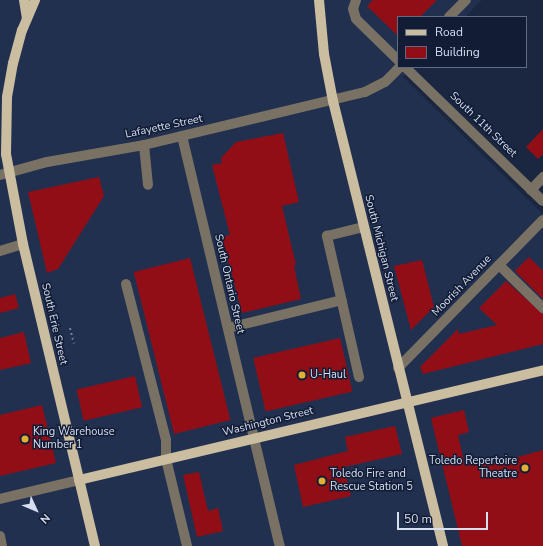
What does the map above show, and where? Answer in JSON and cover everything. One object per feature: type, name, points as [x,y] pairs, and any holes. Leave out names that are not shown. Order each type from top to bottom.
[{"type":"main road","points":[[24,0],[27,18]]},
{"type":"main road","name":"South Erie Street","points":[[35,0],[27,18],[13,63],[7,97],[4,174],[23,244],[95,546]]},
{"type":"main road","name":"South Michigan Street","points":[[319,0],[324,54],[332,101],[443,546]]},
{"type":"main road","name":"Washington Street","points":[[79,480],[407,400],[543,370]]},
{"type":"street","points":[[450,16],[466,0]]},
{"type":"street","points":[[354,5],[356,19],[397,59]]},
{"type":"street","name":"Lafayette Street","points":[[4,174],[47,162],[144,145],[332,101],[375,89],[399,68]]},
{"type":"street","name":"South 11th Street","points":[[406,68],[543,201]]},
{"type":"street","name":"South Ontario Street","points":[[182,136],[280,546]]},
{"type":"street","points":[[144,145],[148,185]]},
{"type":"street","points":[[531,190],[543,177]]},
{"type":"street","name":"Moorish Avenue","points":[[398,368],[543,220]]},
{"type":"street","points":[[359,377],[326,236],[364,227]]},
{"type":"street","points":[[0,251],[23,244]]},
{"type":"street","points":[[499,265],[543,308]]},
{"type":"street","points":[[126,284],[166,440],[166,459],[187,546]]},
{"type":"street","points":[[228,328],[342,300]]},
{"type":"street","name":"Washington Street","points":[[0,499],[79,480]]},
{"type":"street","points":[[0,536],[2,546]]},
{"type":"path","points":[[70,328],[74,344]]},
{"type":"shaded area","points":[[0,0],[482,0],[466,16],[397,16],[397,68],[413,68],[403,77],[543,214],[543,546],[0,546]]},
{"type":"building","points":[[373,0],[437,0],[421,16],[397,16],[397,35],[367,6]]},
{"type":"building","points":[[543,129],[543,154],[538,159],[526,147]]},
{"type":"building","points":[[283,133],[299,202],[282,206],[296,265],[294,266],[301,299],[242,313],[222,237],[230,235],[212,165],[222,163],[221,158],[236,142]]},
{"type":"building","points":[[99,177],[104,196],[58,269],[47,273],[28,192]]},
{"type":"building","points":[[529,257],[543,271],[543,299],[515,271]]},
{"type":"building","points":[[190,258],[230,420],[174,434],[134,272]]},
{"type":"building","points":[[422,260],[434,307],[411,330],[394,266]]},
{"type":"building","points":[[506,281],[543,314],[543,344],[423,374],[420,367],[458,329],[459,334],[497,325],[479,308]]},
{"type":"building","points":[[15,294],[19,308],[0,313],[0,298]]},
{"type":"building","points":[[24,332],[31,363],[0,370],[0,338]]},
{"type":"building","name":"U-Haul","points":[[340,338],[352,392],[266,412],[253,358]]},
{"type":"building","points":[[135,376],[142,407],[84,421],[77,389]]},
{"type":"building","name":"King Warehouse Number 1","points":[[42,405],[56,463],[0,476],[0,415]]},
{"type":"building","points":[[464,410],[469,432],[458,435],[465,466],[492,460],[493,464],[543,450],[543,546],[462,546],[431,418]]},
{"type":"building","points":[[395,426],[402,454],[344,467],[351,496],[303,507],[294,465],[348,451],[345,437]]},
{"type":"building","points":[[199,472],[208,511],[218,508],[223,531],[197,537],[183,475]]},
{"type":"place","name":"U-Haul","points":[[302,375]]},
{"type":"place","name":"King Warehouse Number 1","points":[[25,439]]},
{"type":"place","name":"Toledo Repertoire Theatre","points":[[525,468]]},
{"type":"place","name":"Toledo Fire and Rescue Station 5","points":[[322,481]]}]
